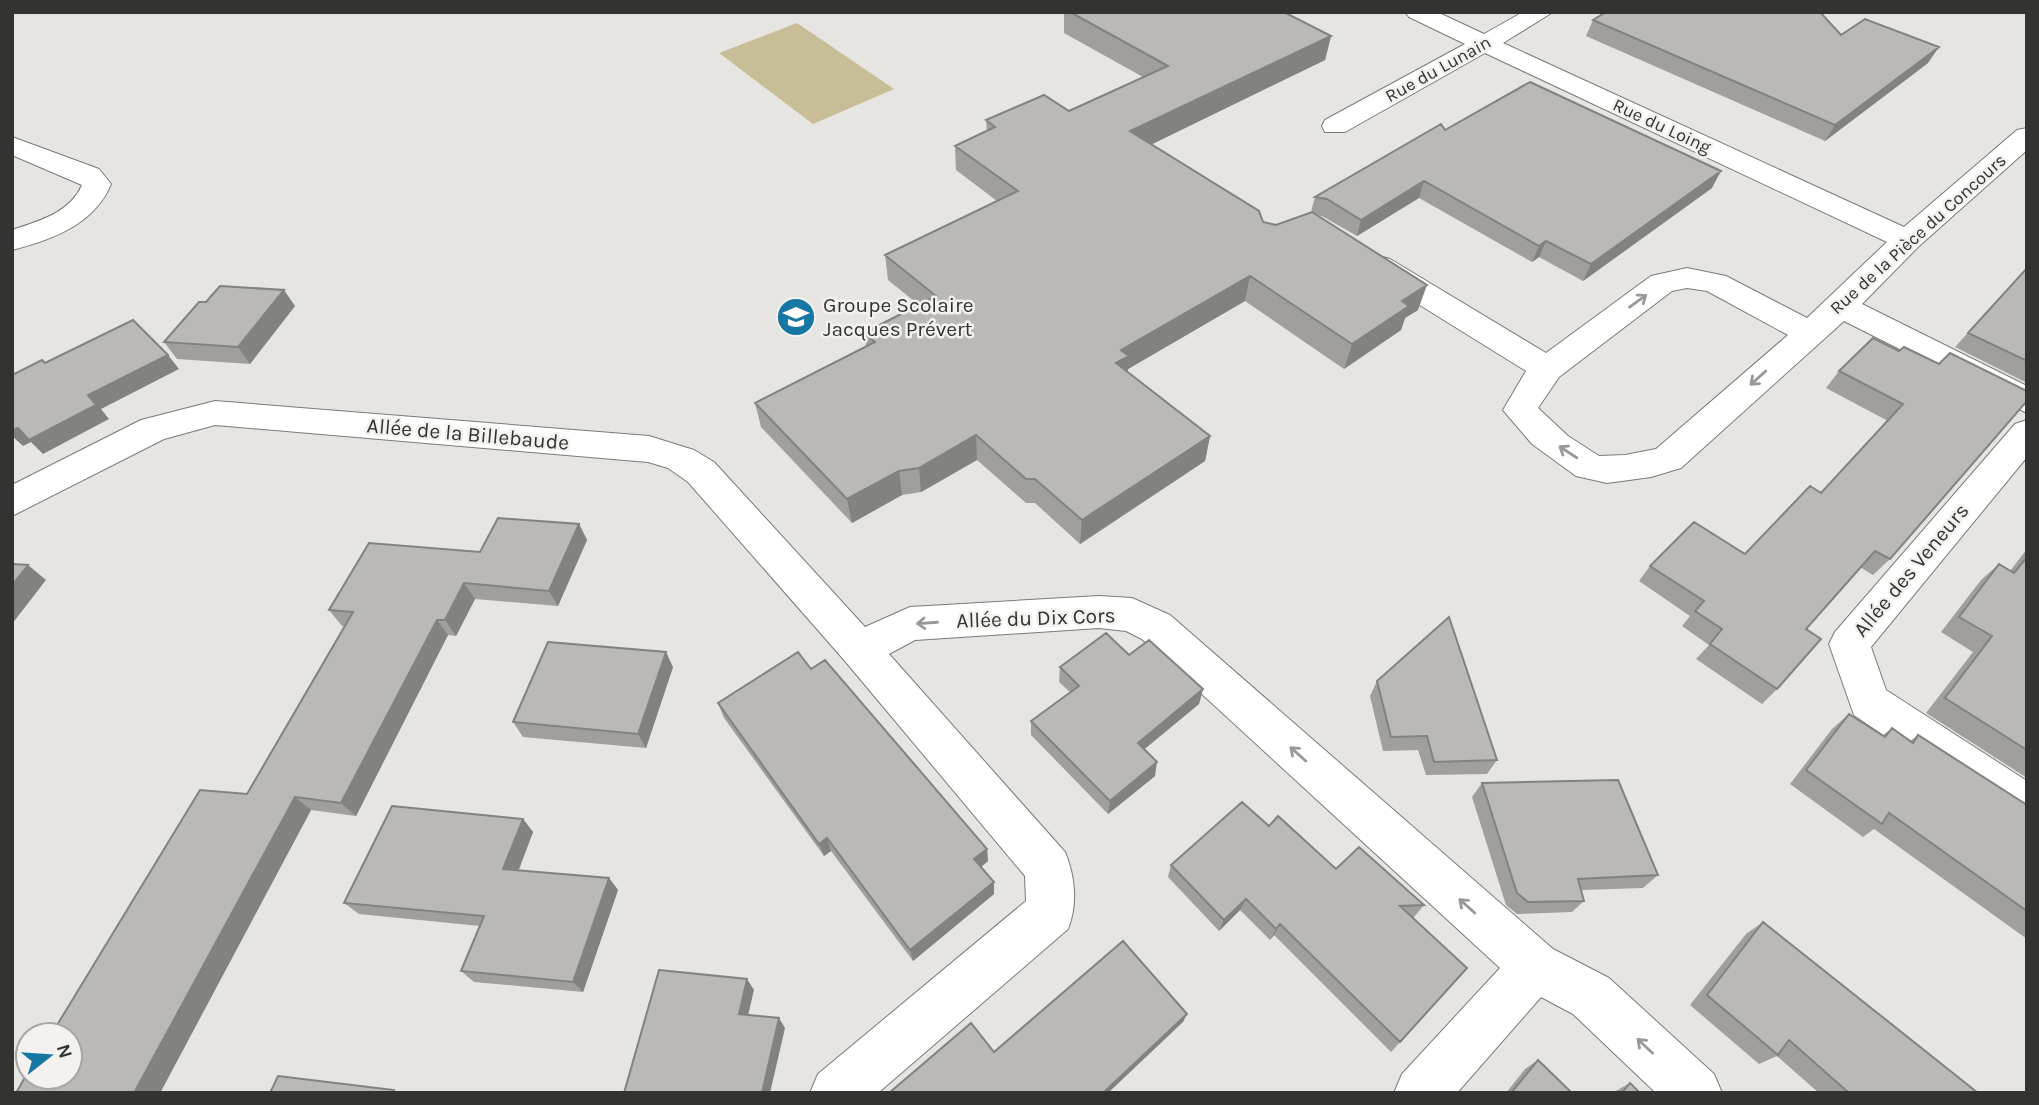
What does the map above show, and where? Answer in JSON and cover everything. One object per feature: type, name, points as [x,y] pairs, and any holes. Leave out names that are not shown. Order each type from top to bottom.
[{"type":"street","name":"Rue du Loing","points":[[1417,12],[1907,240]]},
{"type":"street","name":"Rue du Lunain","points":[[1335,127],[1541,12]]},
{"type":"street","name":"Rue de la Pièce du Concours","points":[[1809,332],[1715,284],[1687,278],[1662,283],[1547,369],[1532,387],[1520,410],[1539,433],[1594,469],[1632,468],[1668,459],[1841,306],[1907,240],[2027,136]]},
{"type":"street","points":[[12,145],[89,175],[97,184],[94,196],[83,209],[12,242]]},
{"type":"street","points":[[1356,252],[1547,369]]},
{"type":"street","points":[[1841,306],[2027,401]]},
{"type":"street","name":"Allée de la Billebaude","points":[[12,502],[153,429],[215,413],[649,449],[681,459],[701,472],[860,649]]},
{"type":"street","name":"Allée des Veneurs","points":[[2027,433],[1849,644],[1869,702],[2027,806]]},
{"type":"street","name":"Allée du Dix Cors","points":[[860,649],[910,624],[1099,612],[1132,615],[1156,627],[1535,967],[1591,996],[1695,1093]]},
{"type":"street","points":[[837,1093],[1051,912],[1048,868],[860,649]]},
{"type":"street","points":[[1421,1093],[1535,967]]},
{"type":"shaded area","points":[[797,23],[894,89],[813,124],[719,53]]},
{"type":"building","points":[[1070,12],[1284,12],[1331,36],[1130,131],[1259,211],[1263,222],[1276,225],[1312,212],[1427,285],[1402,301],[1409,306],[1352,344],[1250,276],[1121,350],[1129,356],[1116,363],[1210,436],[1082,520],[1035,479],[1026,479],[976,435],[919,468],[899,471],[847,499],[755,403],[875,342],[864,333],[936,296],[885,255],[1018,191],[955,146],[995,127],[986,120],[1044,95],[1069,111],[1168,66]]},
{"type":"building","points":[[1606,12],[1820,12],[1841,35],[1865,19],[1939,47],[1835,125],[1593,20]]},
{"type":"building","points":[[1530,82],[1721,171],[1591,264],[1546,241],[1539,246],[1424,181],[1361,220],[1327,199],[1315,197],[1441,124],[1445,130]]},
{"type":"building","points":[[2027,268],[2027,361],[1968,333]]},
{"type":"building","points":[[220,286],[284,290],[238,347],[164,342],[199,302],[206,302]]},
{"type":"building","points":[[133,320],[168,355],[88,395],[96,405],[29,440],[18,428],[12,430],[12,375],[42,360],[45,363]]},
{"type":"building","points":[[1873,338],[1899,351],[1904,347],[1939,364],[1950,353],[2027,391],[2027,401],[1890,559],[1875,551],[1806,629],[1821,639],[1777,689],[1710,644],[1722,629],[1695,611],[1704,601],[1650,566],[1694,522],[1745,554],[1810,486],[1821,493],[1903,404],[1839,371]]},
{"type":"building","points":[[498,518],[579,524],[549,591],[464,583],[445,620],[437,620],[341,803],[295,797],[134,1093],[16,1093],[84,1091],[84,1021],[60,1021],[200,790],[247,794],[353,612],[329,610],[369,543],[480,552]]},
{"type":"building","points":[[2027,557],[2027,750],[1945,698],[1992,636],[1959,617],[1999,564],[2014,573]]},
{"type":"building","points":[[12,564],[28,565],[12,585]]},
{"type":"building","points":[[1449,617],[1497,760],[1434,762],[1427,736],[1391,737],[1377,681]]},
{"type":"building","points":[[1106,633],[1129,655],[1149,640],[1203,689],[1138,743],[1157,762],[1110,801],[1031,721],[1079,686],[1060,667]]},
{"type":"building","points":[[548,642],[666,652],[638,734],[513,722]]},
{"type":"building","points":[[798,652],[811,669],[825,660],[987,849],[974,859],[994,882],[910,950],[827,838],[819,844],[718,703]]},
{"type":"building","points":[[1849,714],[1885,737],[1892,728],[1913,743],[1918,735],[2027,805],[2027,911],[1889,813],[1882,824],[1806,770]]},
{"type":"building","points":[[1618,780],[1658,875],[1578,879],[1584,901],[1528,902],[1517,893],[1482,783]]},
{"type":"building","points":[[1242,802],[1269,826],[1278,816],[1336,869],[1359,847],[1424,905],[1400,906],[1467,968],[1400,1042],[1280,924],[1276,929],[1246,899],[1224,920],[1171,865]]},
{"type":"building","points":[[392,806],[523,819],[503,869],[609,878],[573,982],[461,971],[484,916],[344,903]]},
{"type":"building","points":[[1763,922],[1978,1093],[1849,1093],[1789,1040],[1778,1055],[1707,995]]},
{"type":"building","points":[[1123,941],[1187,1014],[1103,1093],[889,1093],[971,1023],[994,1052]]},
{"type":"building","points":[[659,970],[747,979],[739,1014],[779,1018],[762,1093],[624,1093]]},
{"type":"building","points":[[1538,1060],[1572,1093],[1511,1093]]},
{"type":"building","points":[[278,1076],[394,1090],[393,1093],[270,1093]]},
{"type":"building","points":[[1630,1083],[1640,1093],[1622,1093]]},
{"type":"place","name":"Groupe Scolaire Jacques Prévert","points":[[796,317]]}]
